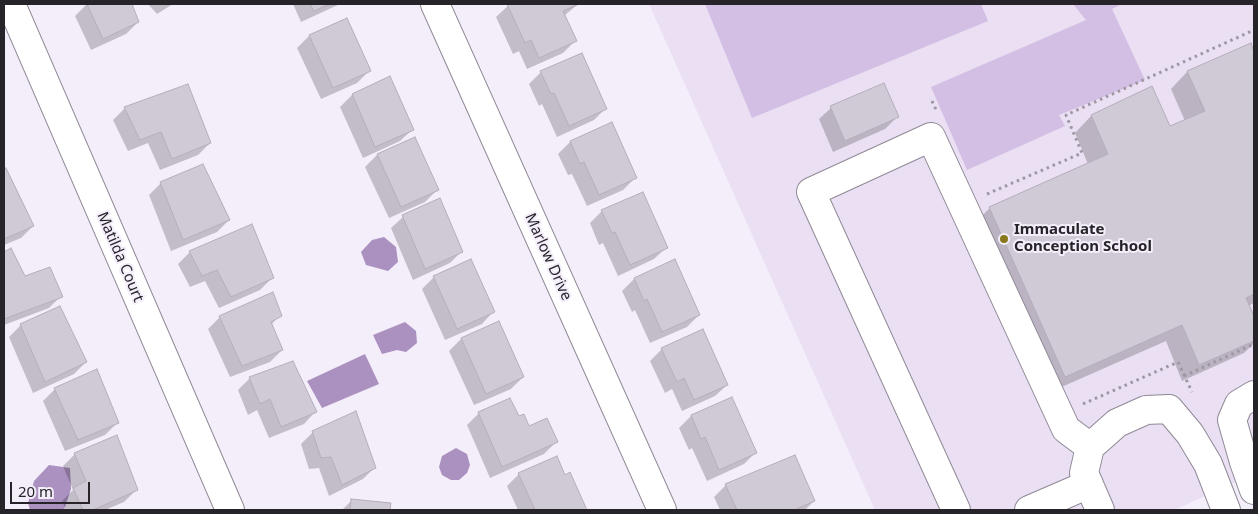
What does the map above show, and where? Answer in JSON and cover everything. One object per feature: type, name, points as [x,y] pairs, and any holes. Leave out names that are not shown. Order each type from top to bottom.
[{"type":"street","name":"Matilda Court","points":[[11,4],[230,510]]},
{"type":"street","name":"Marlow Drive","points":[[435,4],[662,510]]},
{"type":"street","points":[[956,510],[811,192],[931,137],[1066,429],[1090,447]]},
{"type":"street","points":[[1254,395],[1239,404],[1232,420],[1254,490]]},
{"type":"street","points":[[1100,510],[1084,473],[1090,447],[1117,423],[1146,410],[1169,409],[1190,434],[1208,464],[1225,510],[1254,497]]},
{"type":"street","points":[[1029,510],[1089,484]]},
{"type":"path","points":[[985,195],[1082,153],[1066,115],[1254,30]]},
{"type":"path","points":[[932,101],[940,119]]},
{"type":"path","points":[[1184,376],[1254,344]]},
{"type":"path","points":[[1075,407],[1178,362],[1192,393]]},
{"type":"shaded area","name":"Immaculate Conception School","points":[[649,4],[1254,4],[1254,474],[1174,510],[875,510]]},
{"type":"shaded area","points":[[705,4],[981,4],[988,21],[752,118]]},
{"type":"shaded area","points":[[1073,4],[1122,4],[1112,9],[1145,80],[1059,115],[1065,126],[967,170],[931,87],[1086,20]]},
{"type":"shaded area","points":[[384,237],[396,247],[398,262],[388,271],[366,265],[361,252],[372,240]]},
{"type":"shaded area","points":[[405,322],[416,331],[417,343],[406,352],[397,350],[382,354],[373,335]]},
{"type":"shaded area","points":[[365,354],[379,384],[322,408],[307,381]]},
{"type":"shaded area","points":[[456,448],[467,454],[470,465],[467,473],[459,480],[451,480],[442,475],[439,467],[442,456]]},
{"type":"shaded area","points":[[49,465],[70,468],[71,489],[64,510],[30,510],[28,503],[34,481]]},
{"type":"building","points":[[87,4],[132,4],[139,22],[103,39]]},
{"type":"building","points":[[310,4],[330,4],[314,11]]},
{"type":"building","points":[[507,4],[579,4],[563,11],[577,41],[539,58],[531,40],[525,43]]},
{"type":"building","points":[[347,18],[371,71],[333,88],[309,35]]},
{"type":"building","name":"Immaculate Conception School","points":[[1251,43],[1254,52],[1254,294],[1246,298],[1254,316],[1254,341],[1199,365],[1182,325],[1065,377],[989,207],[1108,154],[1091,115],[1152,86],[1170,126],[1205,111],[1187,71]]},
{"type":"building","points":[[582,53],[607,109],[569,126],[554,93],[551,94],[540,71]]},
{"type":"building","points":[[390,76],[414,130],[375,147],[352,94]]},
{"type":"building","points":[[884,83],[899,117],[845,141],[830,106]]},
{"type":"building","points":[[188,84],[211,143],[172,159],[161,132],[140,140],[124,107]]},
{"type":"building","points":[[612,122],[637,178],[599,195],[584,162],[580,164],[570,141]]},
{"type":"building","points":[[415,137],[439,190],[401,207],[377,154]]},
{"type":"building","points":[[203,164],[230,220],[183,240],[160,182]]},
{"type":"building","points":[[6,168],[34,226],[4,239],[4,169]]},
{"type":"building","points":[[643,192],[668,248],[630,265],[615,232],[612,233],[601,210]]},
{"type":"building","points":[[440,198],[463,252],[425,269],[402,215]]},
{"type":"building","points":[[252,224],[274,278],[231,297],[217,270],[202,276],[189,251]]},
{"type":"building","points":[[11,248],[25,276],[50,267],[63,297],[4,319],[4,252]]},
{"type":"building","points":[[471,259],[495,312],[457,329],[433,276]]},
{"type":"building","points":[[675,259],[700,315],[662,332],[647,299],[644,301],[634,278]]},
{"type":"building","points":[[273,292],[282,316],[271,322],[283,350],[242,366],[219,316]]},
{"type":"building","points":[[60,306],[87,362],[45,382],[20,324]]},
{"type":"building","points":[[499,321],[524,377],[486,394],[461,338]]},
{"type":"building","points":[[703,329],[728,385],[694,400],[684,378],[677,382],[661,348]]},
{"type":"building","points":[[293,361],[317,412],[281,427],[270,399],[260,404],[249,377]]},
{"type":"building","points":[[97,369],[119,423],[78,440],[54,388]]},
{"type":"building","points":[[732,397],[757,453],[719,470],[705,437],[701,439],[691,415]]},
{"type":"building","points":[[510,398],[519,416],[524,414],[529,426],[547,418],[558,442],[502,467],[478,412]]},
{"type":"building","points":[[356,411],[376,468],[342,485],[331,457],[321,458],[312,431]]},
{"type":"building","points":[[117,435],[138,490],[93,510],[83,510],[73,488],[86,481],[74,453]]},
{"type":"building","points":[[795,455],[815,501],[794,510],[737,510],[725,484]]},
{"type":"building","points":[[557,456],[565,475],[570,472],[587,510],[535,510],[518,473]]},
{"type":"building","points":[[351,499],[391,503],[390,510],[350,510]]},
{"type":"place","name":"Immaculate Conception School","points":[[1004,239]]}]
